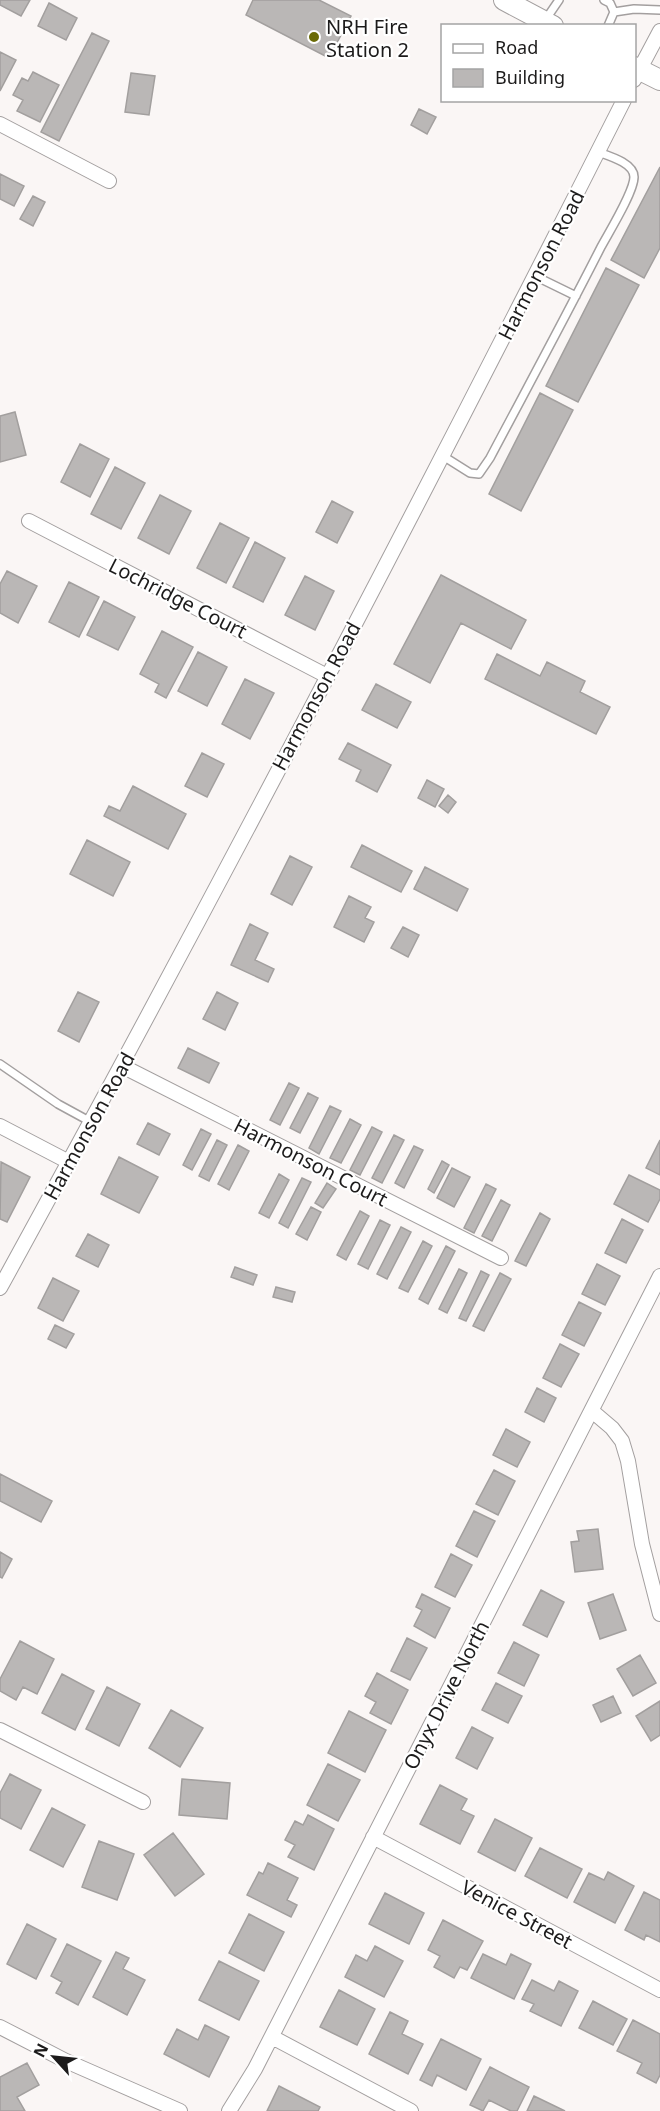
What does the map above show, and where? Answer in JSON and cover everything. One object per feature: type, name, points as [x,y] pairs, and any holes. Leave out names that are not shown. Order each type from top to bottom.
[{"type":"main road","points":[[504,0],[549,23]]},
{"type":"main road","points":[[636,72],[660,80]]},
{"type":"street","points":[[636,72],[660,30]]},
{"type":"street","name":"Harmonson Road","points":[[0,1288],[122,1066],[443,456],[623,102]]},
{"type":"street","points":[[0,124],[109,180]]},
{"type":"street","name":"Lochridge Court","points":[[29,521],[327,676]]},
{"type":"street","name":"Harmonson Court","points":[[122,1066],[501,1258]]},
{"type":"street","points":[[0,1126],[69,1162]]},
{"type":"street","name":"Onyx Drive North","points":[[229,2111],[272,2037],[660,1276]]},
{"type":"street","points":[[592,1411],[612,1428],[622,1442],[628,1461],[642,1544],[660,1614]]},
{"type":"street","points":[[0,1730],[143,1802]]},
{"type":"street","name":"Venice Street","points":[[374,1837],[660,1990]]},
{"type":"street","points":[[0,2027],[66,2061],[180,2111]]},
{"type":"street","points":[[272,2037],[411,2111]]},
{"type":"lane","points":[[549,23],[559,0]]},
{"type":"lane","points":[[604,0],[610,3],[614,12],[609,24]]},
{"type":"lane","points":[[614,12],[634,9],[660,10]]},
{"type":"lane","points":[[443,456],[470,473],[479,474],[490,458],[621,209],[633,184],[634,175],[631,169],[598,152]]},
{"type":"lane","points":[[535,276],[576,296]]},
{"type":"lane","points":[[0,1064],[57,1104],[91,1122]]},
{"type":"building","points":[[0,0],[30,0],[21,16],[0,5]]},
{"type":"building","name":"NRH Fire Station 2","points":[[253,0],[319,0],[351,16],[329,58],[246,15]]},
{"type":"building","points":[[49,3],[77,18],[66,40],[38,26]]},
{"type":"building","points":[[92,33],[109,41],[59,141],[41,132]]},
{"type":"building","points":[[0,52],[16,60],[0,91]]},
{"type":"building","points":[[33,72],[59,85],[40,122],[17,111],[23,100],[13,95],[22,78],[28,81]]},
{"type":"building","points":[[131,73],[155,76],[149,115],[125,112]]},
{"type":"building","points":[[419,109],[436,117],[427,134],[411,125]]},
{"type":"building","points":[[660,167],[660,248],[644,278],[611,260]]},
{"type":"building","points":[[0,174],[24,186],[14,206],[0,199]]},
{"type":"building","points":[[33,196],[45,202],[33,226],[20,219]]},
{"type":"building","points":[[606,268],[639,285],[578,402],[546,386]]},
{"type":"building","points":[[540,393],[573,410],[521,511],[489,494]]},
{"type":"building","points":[[15,412],[26,455],[0,462],[0,416]]},
{"type":"building","points":[[80,444],[109,459],[90,497],[61,482]]},
{"type":"building","points":[[115,467],[145,483],[121,529],[91,514]]},
{"type":"building","points":[[160,495],[191,511],[169,554],[138,538]]},
{"type":"building","points":[[332,501],[353,512],[337,543],[316,532]]},
{"type":"building","points":[[220,523],[249,538],[226,583],[197,568]]},
{"type":"building","points":[[255,542],[285,558],[263,602],[233,587]]},
{"type":"building","points":[[7,571],[37,586],[18,623],[0,613],[0,584]]},
{"type":"building","points":[[441,575],[526,620],[511,649],[461,623],[430,683],[394,664]]},
{"type":"building","points":[[305,576],[334,591],[315,630],[285,615]]},
{"type":"building","points":[[69,582],[99,597],[79,637],[49,622]]},
{"type":"building","points":[[104,601],[135,617],[118,650],[87,635]]},
{"type":"building","points":[[162,631],[193,647],[166,698],[155,692],[159,684],[140,674]]},
{"type":"building","points":[[198,652],[227,667],[207,706],[178,691]]},
{"type":"building","points":[[497,654],[540,676],[547,662],[585,681],[580,692],[610,707],[596,734],[485,679]]},
{"type":"building","points":[[245,679],[274,693],[250,739],[222,724]]},
{"type":"building","points":[[376,684],[411,702],[397,728],[362,710]]},
{"type":"building","points":[[348,743],[391,765],[377,792],[356,781],[361,770],[339,759]]},
{"type":"building","points":[[202,753],[224,764],[207,797],[185,786]]},
{"type":"building","points":[[427,780],[444,789],[435,807],[418,798]]},
{"type":"building","points":[[133,786],[186,814],[168,849],[104,816],[109,806],[120,811]]},
{"type":"building","points":[[448,795],[456,802],[448,813],[439,806]]},
{"type":"building","points":[[87,840],[130,862],[113,896],[70,874]]},
{"type":"building","points":[[362,845],[412,871],[401,892],[351,867]]},
{"type":"building","points":[[290,856],[312,867],[292,905],[271,894]]},
{"type":"building","points":[[425,867],[468,889],[457,911],[414,889]]},
{"type":"building","points":[[349,896],[371,907],[365,918],[374,922],[364,942],[334,927]]},
{"type":"building","points":[[250,924],[268,933],[255,960],[274,969],[268,982],[231,965]]},
{"type":"building","points":[[403,927],[419,935],[408,957],[391,948]]},
{"type":"building","points":[[78,992],[99,1002],[79,1042],[58,1031]]},
{"type":"building","points":[[217,992],[238,1003],[225,1030],[203,1019]]},
{"type":"building","points":[[188,1048],[219,1063],[209,1083],[178,1068]]},
{"type":"building","points":[[289,1083],[299,1088],[280,1125],[270,1120]]},
{"type":"building","points":[[308,1093],[318,1098],[300,1133],[290,1128]]},
{"type":"building","points":[[330,1106],[341,1111],[319,1154],[309,1148]]},
{"type":"building","points":[[350,1119],[361,1125],[341,1163],[330,1158]]},
{"type":"building","points":[[148,1123],[170,1134],[159,1155],[137,1144]]},
{"type":"building","points":[[372,1127],[382,1132],[360,1175],[350,1170]]},
{"type":"building","points":[[201,1129],[211,1134],[192,1170],[183,1165]]},
{"type":"building","points":[[394,1135],[404,1140],[382,1183],[372,1178]]},
{"type":"building","points":[[217,1140],[227,1145],[209,1181],[199,1176]]},
{"type":"building","points":[[660,1140],[660,1175],[646,1168]]},
{"type":"building","points":[[238,1145],[249,1151],[229,1190],[218,1184]]},
{"type":"building","points":[[414,1146],[423,1150],[404,1188],[395,1183]]},
{"type":"building","points":[[119,1157],[158,1177],[139,1213],[101,1194]]},
{"type":"building","points":[[442,1161],[449,1165],[434,1193],[428,1189]]},
{"type":"building","points":[[1,1162],[30,1177],[7,1222],[0,1219]]},
{"type":"building","points":[[452,1168],[470,1177],[454,1207],[437,1198]]},
{"type":"building","points":[[279,1174],[289,1180],[269,1218],[259,1213]]},
{"type":"building","points":[[629,1175],[660,1190],[660,1199],[648,1222],[614,1204]]},
{"type":"building","points":[[302,1178],[311,1182],[288,1228],[279,1223]]},
{"type":"building","points":[[327,1183],[336,1189],[323,1208],[315,1203]]},
{"type":"building","points":[[486,1184],[496,1189],[474,1233],[464,1228]]},
{"type":"building","points":[[501,1200],[510,1205],[492,1241],[482,1236]]},
{"type":"building","points":[[311,1207],[321,1212],[307,1240],[296,1234]]},
{"type":"building","points":[[360,1211],[369,1216],[346,1260],[337,1255]]},
{"type":"building","points":[[540,1213],[550,1219],[526,1266],[515,1261]]},
{"type":"building","points":[[622,1219],[643,1230],[626,1263],[605,1253]]},
{"type":"building","points":[[380,1220],[390,1225],[368,1269],[358,1264]]},
{"type":"building","points":[[401,1227],[411,1232],[387,1279],[377,1274]]},
{"type":"building","points":[[88,1234],[109,1245],[98,1267],[76,1256]]},
{"type":"building","points":[[423,1241],[432,1246],[408,1292],[399,1288]]},
{"type":"building","points":[[446,1246],[455,1251],[428,1304],[419,1299]]},
{"type":"building","points":[[597,1264],[620,1276],[605,1305],[582,1294]]},
{"type":"building","points":[[235,1267],[257,1275],[253,1285],[231,1277]]},
{"type":"building","points":[[459,1269],[467,1273],[447,1313],[439,1309]]},
{"type":"building","points":[[481,1271],[489,1275],[466,1321],[459,1318]]},
{"type":"building","points":[[500,1273],[511,1279],[484,1331],[473,1326]]},
{"type":"building","points":[[53,1278],[79,1291],[63,1321],[38,1308]]},
{"type":"building","points":[[276,1287],[295,1292],[292,1302],[273,1297]]},
{"type":"building","points":[[579,1302],[601,1313],[584,1346],[562,1335]]},
{"type":"building","points":[[55,1325],[74,1334],[66,1348],[48,1339]]},
{"type":"building","points":[[560,1344],[579,1354],[561,1387],[543,1378]]},
{"type":"building","points":[[537,1388],[556,1398],[544,1422],[525,1412]]},
{"type":"building","points":[[506,1429],[530,1442],[517,1467],[493,1455]]},
{"type":"building","points":[[494,1470],[515,1481],[498,1515],[476,1504]]},
{"type":"building","points":[[0,1474],[52,1501],[41,1522],[0,1501]]},
{"type":"building","points":[[474,1511],[495,1521],[477,1557],[456,1546]]},
{"type":"building","points":[[598,1529],[603,1569],[575,1572],[571,1542],[579,1541],[577,1531]]},
{"type":"building","points":[[0,1552],[12,1559],[2,1578],[0,1577]]},
{"type":"building","points":[[451,1554],[472,1565],[455,1597],[435,1587]]},
{"type":"building","points":[[541,1590],[564,1602],[547,1637],[523,1625]]},
{"type":"building","points":[[422,1594],[450,1608],[435,1638],[414,1626],[422,1610],[416,1607]]},
{"type":"building","points":[[613,1594],[626,1630],[600,1639],[588,1603]]},
{"type":"building","points":[[407,1638],[427,1648],[410,1680],[391,1671]]},
{"type":"building","points":[[20,1641],[54,1659],[37,1694],[23,1687],[16,1700],[0,1691],[0,1679]]},
{"type":"building","points":[[514,1642],[539,1655],[524,1686],[498,1673]]},
{"type":"building","points":[[640,1655],[656,1683],[633,1696],[617,1669]]},
{"type":"building","points":[[377,1673],[408,1690],[391,1724],[370,1713],[376,1702],[365,1696]]},
{"type":"building","points":[[62,1674],[94,1691],[75,1730],[42,1713]]},
{"type":"building","points":[[496,1683],[522,1696],[508,1723],[482,1710]]},
{"type":"building","points":[[107,1687],[140,1704],[119,1746],[86,1729]]},
{"type":"building","points":[[613,1696],[621,1713],[601,1722],[593,1705]]},
{"type":"building","points":[[660,1701],[660,1735],[651,1741],[636,1716]]},
{"type":"building","points":[[171,1710],[203,1728],[180,1767],[149,1748]]},
{"type":"building","points":[[349,1711],[386,1730],[365,1772],[328,1753]]},
{"type":"building","points":[[472,1727],[493,1738],[477,1769],[456,1758]]},
{"type":"building","points":[[328,1764],[360,1780],[338,1821],[307,1805]]},
{"type":"building","points":[[10,1774],[41,1790],[21,1829],[0,1818],[0,1793]]},
{"type":"building","points":[[182,1779],[230,1783],[227,1819],[179,1815]]},
{"type":"building","points":[[440,1785],[467,1799],[461,1810],[474,1816],[460,1844],[420,1824]]},
{"type":"building","points":[[52,1808],[85,1825],[63,1867],[30,1850]]},
{"type":"building","points":[[308,1815],[334,1829],[314,1870],[288,1857],[295,1845],[285,1840],[295,1821],[303,1825]]},
{"type":"building","points":[[495,1819],[532,1838],[515,1871],[478,1852]]},
{"type":"building","points":[[173,1833],[204,1874],[175,1896],[144,1855]]},
{"type":"building","points":[[99,1841],[134,1854],[117,1900],[82,1887]]},
{"type":"building","points":[[540,1848],[582,1869],[567,1898],[525,1876]]},
{"type":"building","points":[[268,1863],[298,1878],[287,1900],[297,1905],[291,1917],[247,1895],[259,1872],[263,1874]]},
{"type":"building","points":[[608,1872],[634,1886],[615,1923],[574,1902],[589,1873],[604,1880]]},
{"type":"building","points":[[644,1892],[660,1900],[660,1942],[646,1935],[644,1940],[625,1930]]},
{"type":"building","points":[[385,1893],[424,1913],[409,1944],[369,1924]]},
{"type":"building","points":[[249,1914],[284,1932],[264,1971],[229,1953]]},
{"type":"building","points":[[443,1920],[483,1941],[467,1970],[460,1967],[454,1978],[434,1967],[440,1956],[428,1950]]},
{"type":"building","points":[[27,1924],[56,1939],[36,1979],[7,1964]]},
{"type":"building","points":[[67,1944],[101,1961],[78,2005],[56,1993],[62,1982],[51,1976]]},
{"type":"building","points":[[375,1946],[403,1961],[384,1997],[345,1977],[356,1955],[367,1961]]},
{"type":"building","points":[[116,1952],[129,1958],[123,1969],[145,1980],[127,2015],[93,1997]]},
{"type":"building","points":[[483,1954],[506,1965],[511,1954],[531,1964],[514,1999],[471,1978]]},
{"type":"building","points":[[219,1961],[259,1981],[239,2020],[199,2000]]},
{"type":"building","points":[[532,1980],[554,1991],[559,1981],[578,1991],[561,2026],[530,2011],[534,2004],[522,1999]]},
{"type":"building","points":[[339,1990],[375,2009],[357,2045],[320,2027]]},
{"type":"building","points":[[593,2001],[627,2019],[613,2045],[579,2028]]},
{"type":"building","points":[[390,2012],[408,2021],[402,2034],[423,2044],[408,2074],[369,2054]]},
{"type":"building","points":[[633,2020],[660,2034],[660,2075],[656,2083],[637,2073],[642,2063],[617,2051]]},
{"type":"building","points":[[205,2025],[229,2037],[209,2077],[164,2054],[177,2029],[198,2040]]},
{"type":"building","points":[[441,2039],[481,2059],[466,2090],[437,2075],[432,2086],[420,2080]]},
{"type":"building","points":[[27,2063],[39,2085],[17,2097],[25,2111],[0,2111],[0,2077]]},
{"type":"building","points":[[490,2067],[529,2087],[517,2111],[511,2111],[489,2100],[483,2111],[470,2105]]},
{"type":"building","points":[[279,2086],[320,2107],[318,2111],[267,2111]]},
{"type":"building","points":[[534,2096],[565,2111],[527,2111]]},
{"type":"place","name":"NRH Fire Station 2","points":[[314,37]]}]
